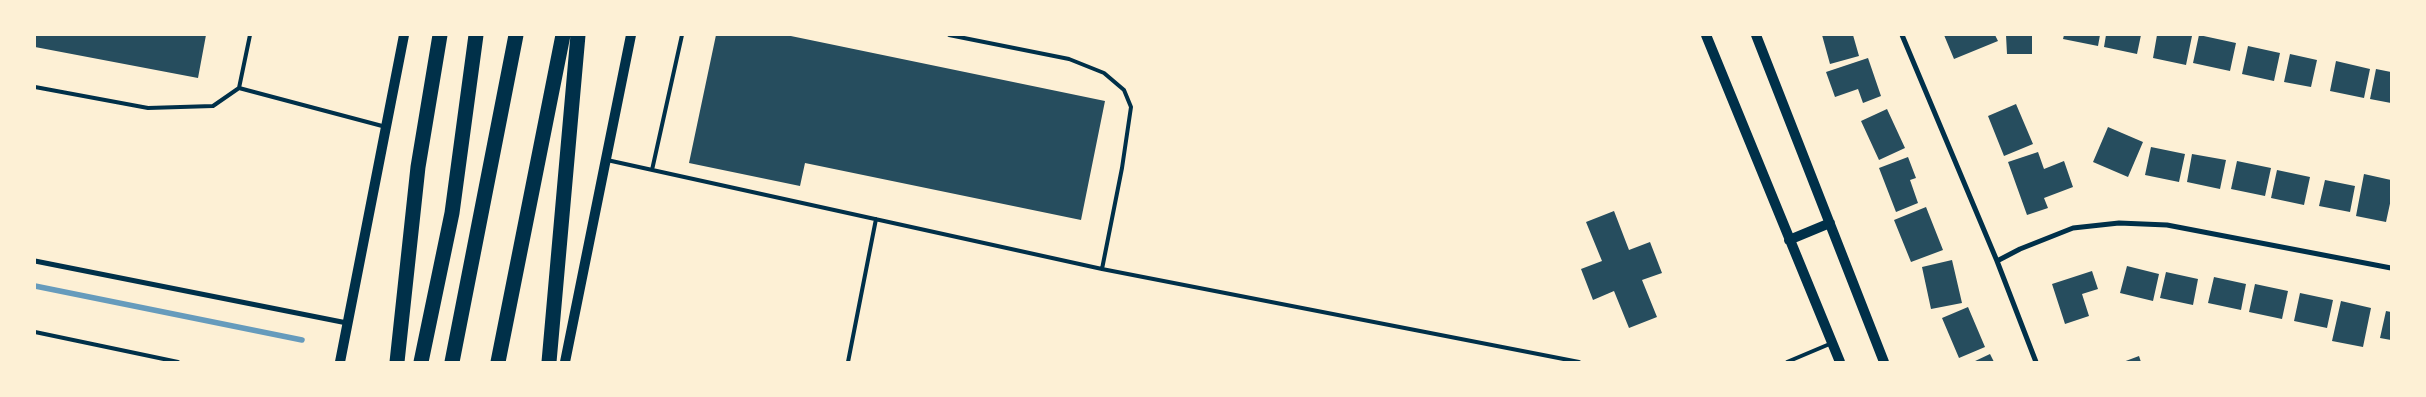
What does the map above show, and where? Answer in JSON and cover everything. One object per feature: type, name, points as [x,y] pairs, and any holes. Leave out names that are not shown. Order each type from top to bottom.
[{"type":"highway","points":[[397,362],[418,167],[440,35]]},
{"type":"highway","points":[[421,362],[452,213],[476,35]]},
{"type":"highway","points":[[452,362],[516,35]]},
{"type":"highway","points":[[498,362],[563,35]]},
{"type":"highway","points":[[549,362],[578,35]]},
{"type":"main road","points":[[340,362],[404,35]]},
{"type":"main road","points":[[565,362],[632,35]]},
{"type":"main road","points":[[1706,35],[1840,362]]},
{"type":"main road","points":[[1756,35],[1884,362]]},
{"type":"main road","points":[[1790,240],[1830,223]]},
{"type":"street","points":[[1902,35],[1997,261],[2036,362]]},
{"type":"street","points":[[1997,261],[2020,249],[2072,228],[2119,223],[2167,225],[2391,268]]},
{"type":"street","points":[[35,261],[348,323]]},
{"type":"lane","points":[[35,87],[148,108],[213,106],[239,88],[250,35]]},
{"type":"lane","points":[[652,170],[682,35]]},
{"type":"lane","points":[[949,35],[1069,59],[1104,73],[1124,90],[1131,107],[1122,168],[1102,269]]},
{"type":"lane","points":[[239,88],[386,127]]},
{"type":"lane","points":[[607,160],[1102,269],[1579,362]]},
{"type":"lane","points":[[848,362],[876,219]]},
{"type":"lane","points":[[35,332],[178,362]]},
{"type":"lane","points":[[1787,362],[1832,343]]},
{"type":"building","points":[[35,35],[206,35],[198,78],[35,47]]},
{"type":"building","points":[[716,35],[786,35],[1105,101],[1081,220],[805,163],[800,186],[689,163]]},
{"type":"building","points":[[1822,35],[1853,35],[1859,56],[1830,64]]},
{"type":"building","points":[[1944,35],[1995,35],[1998,41],[1954,59]]},
{"type":"building","points":[[2006,35],[2032,35],[2032,54],[2007,54]]},
{"type":"building","points":[[2064,35],[2100,35],[2098,46],[2063,39]]},
{"type":"building","points":[[2106,35],[2141,35],[2137,54],[2104,47]]},
{"type":"building","points":[[2157,35],[2192,36],[2186,65],[2153,58]]},
{"type":"building","points":[[2199,35],[2236,43],[2230,71],[2193,63]]},
{"type":"building","points":[[2248,46],[2280,53],[2274,81],[2242,74]]},
{"type":"building","points":[[2290,54],[2317,60],[2311,87],[2284,82]]},
{"type":"building","points":[[1868,58],[1881,96],[1863,103],[1858,89],[1835,97],[1826,72]]},
{"type":"building","points":[[2336,61],[2370,69],[2364,98],[2330,91]]},
{"type":"building","points":[[2376,69],[2391,72],[2391,103],[2370,99]]},
{"type":"building","points":[[2016,104],[2033,144],[2004,156],[1988,116]]},
{"type":"building","points":[[1887,109],[1905,148],[1879,160],[1861,121]]},
{"type":"building","points":[[2108,127],[2143,142],[2128,177],[2093,162]]},
{"type":"building","points":[[2151,147],[2185,154],[2179,182],[2145,175]]},
{"type":"building","points":[[2038,152],[2044,169],[2064,161],[2073,187],[2044,198],[2048,208],[2027,215],[2008,162]]},
{"type":"building","points":[[2192,154],[2226,160],[2220,189],[2187,182]]},
{"type":"building","points":[[1908,157],[1916,178],[1910,180],[1918,203],[1896,212],[1879,168]]},
{"type":"building","points":[[2237,161],[2271,168],[2265,196],[2231,189]]},
{"type":"building","points":[[2277,170],[2310,177],[2304,205],[2271,198]]},
{"type":"building","points":[[2364,174],[2391,180],[2391,199],[2386,222],[2356,216]]},
{"type":"building","points":[[2325,180],[2355,186],[2350,212],[2319,206]]},
{"type":"building","points":[[1926,207],[1943,250],[1911,262],[1894,220]]},
{"type":"building","points":[[1614,211],[1629,250],[1650,242],[1662,273],[1642,280],[1657,317],[1629,328],[1614,291],[1593,300],[1581,269],[1602,261],[1586,222]]},
{"type":"building","points":[[1952,260],[1962,303],[1931,309],[1922,267]]},
{"type":"building","points":[[2127,266],[2159,274],[2153,301],[2120,293]]},
{"type":"building","points":[[2092,271],[2098,289],[2082,294],[2089,316],[2065,324],[2052,284]]},
{"type":"building","points":[[2166,272],[2198,279],[2193,305],[2160,298]]},
{"type":"building","points":[[2214,277],[2246,284],[2241,310],[2208,303]]},
{"type":"building","points":[[2255,284],[2288,291],[2282,319],[2249,312]]},
{"type":"building","points":[[2300,293],[2333,300],[2327,328],[2294,321]]},
{"type":"building","points":[[2341,301],[2371,308],[2363,347],[2332,341]]},
{"type":"building","points":[[1968,307],[1985,347],[1959,358],[1942,318]]},
{"type":"building","points":[[2386,311],[2391,312],[2391,340],[2380,338]]},
{"type":"building","points":[[1990,354],[1994,362],[1973,362]]},
{"type":"building","points":[[2139,356],[2141,362],[2123,362]]},
{"type":"waterway","points":[[35,286],[302,340]]}]
